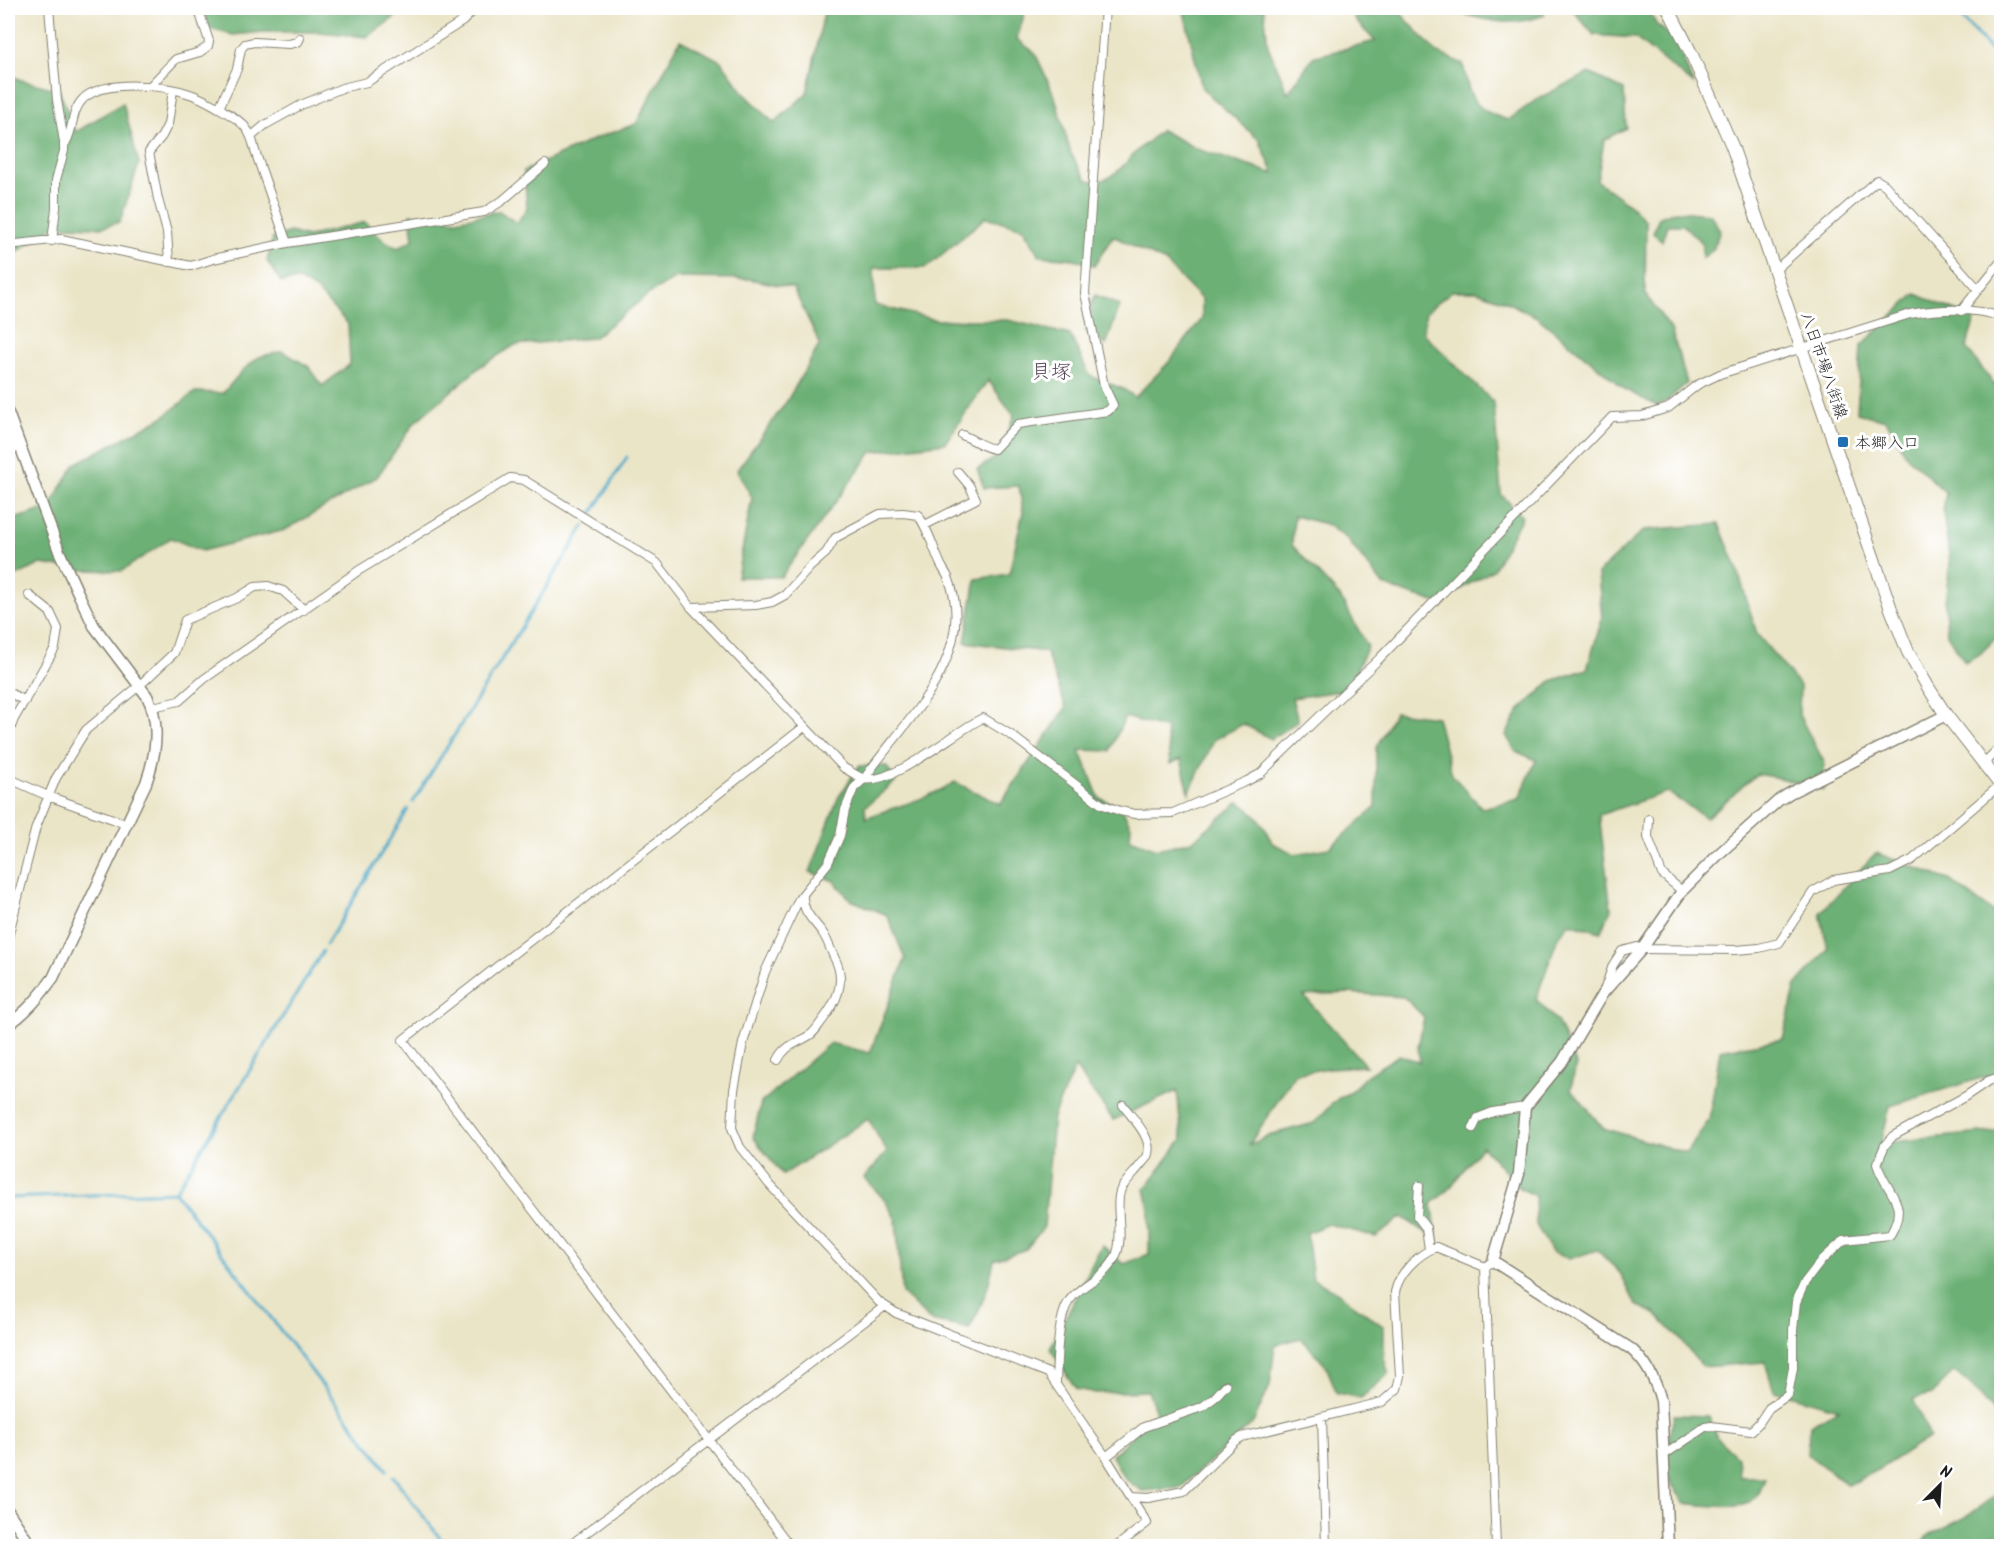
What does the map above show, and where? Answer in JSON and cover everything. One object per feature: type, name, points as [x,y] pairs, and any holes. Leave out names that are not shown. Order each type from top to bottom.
[{"type":"main road","name":"八日市場八街線","points":[[1668,8],[1691,53],[1732,146],[1899,633],[1946,715],[2001,785]]},
{"type":"street","points":[[49,8],[57,100],[64,146]]},
{"type":"street","points":[[151,85],[176,58],[200,52],[208,46],[209,41],[198,8]]},
{"type":"street","points":[[252,136],[265,125],[301,105],[342,88],[367,82],[463,21],[476,8]]},
{"type":"street","points":[[962,435],[985,448],[994,449],[1018,424],[1108,411],[1113,405],[1104,386],[1085,293],[1105,8]]},
{"type":"street","points":[[219,108],[237,69],[241,49],[245,44],[254,42],[288,44],[297,42],[300,38]]},
{"type":"street","points":[[52,241],[57,208],[56,180],[74,113],[84,98],[93,92],[107,88],[151,85],[193,94],[240,121],[252,136],[255,151],[288,243]]},
{"type":"street","points":[[169,261],[167,232],[149,152],[168,124],[173,90]]},
{"type":"street","points":[[8,245],[61,239],[191,266],[288,243],[484,213],[502,201],[545,164]]},
{"type":"street","points":[[1775,270],[1877,180],[1885,185],[1978,289]]},
{"type":"street","points":[[1961,311],[2001,260]]},
{"type":"street","points":[[153,707],[179,701],[204,679],[358,571],[510,478],[524,480],[657,563],[691,607],[844,768],[864,779],[878,778],[916,761],[983,718],[1011,735],[1101,804],[1135,814],[1173,813],[1260,774],[1378,659],[1612,417],[1642,416],[1668,408],[1697,385],[1720,374],[1910,314],[1939,310],[1972,311],[2001,318]]},
{"type":"street","points":[[8,413],[59,551],[79,595],[94,626],[140,685],[153,707],[156,737],[154,760],[128,824],[53,978],[26,1013],[8,1025]]},
{"type":"street","points":[[8,451],[20,447]]},
{"type":"street","points":[[925,525],[976,499],[969,485],[958,472]]},
{"type":"street","points":[[691,607],[756,605],[772,602],[785,596],[810,567],[826,553],[836,538],[880,514],[918,515],[925,525],[952,591],[954,620],[951,647],[934,685],[917,712],[864,779],[854,788],[845,810],[840,836],[828,863],[799,899],[779,941],[757,994],[743,1042],[734,1090],[732,1128],[741,1148],[769,1184],[885,1306],[1048,1373],[1106,1457],[1147,1523],[1118,1546]]},
{"type":"street","points":[[8,938],[36,827],[48,796],[56,778],[99,712],[140,685],[174,652],[185,620],[237,598],[255,587],[268,586],[283,591],[304,610]]},
{"type":"street","points":[[8,735],[10,722],[25,702],[55,648],[57,629],[50,612],[29,595]]},
{"type":"street","points":[[8,692],[25,702]]},
{"type":"street","points":[[1496,1546],[1489,1264],[1519,1174],[1525,1107],[1562,1062],[1603,993],[1642,949],[1682,891],[1721,852],[1784,796],[1946,715]]},
{"type":"street","points":[[790,1546],[403,1040],[804,726]]},
{"type":"street","points":[[1983,764],[2001,745]]},
{"type":"street","points":[[8,778],[48,796],[128,824]]},
{"type":"street","points":[[1642,949],[1736,950],[1779,943],[1813,892],[1833,880],[1890,871],[1912,860],[2001,785]]},
{"type":"street","points":[[1649,819],[1648,837],[1662,874],[1682,891]]},
{"type":"street","points":[[778,1060],[782,1051],[815,1032],[837,998],[840,985],[840,970],[823,933],[809,916],[803,903],[803,895]]},
{"type":"street","points":[[1664,1455],[1705,1427],[1751,1431],[1760,1423],[1769,1408],[1788,1395],[1793,1368],[1796,1302],[1805,1282],[1822,1260],[1844,1240],[1890,1235],[1898,1223],[1900,1210],[1877,1164],[1885,1145],[1893,1136],[1966,1096],[1988,1081],[2001,1076]]},
{"type":"street","points":[[1056,1382],[1058,1343],[1065,1310],[1070,1300],[1108,1269],[1117,1253],[1121,1232],[1120,1190],[1147,1156],[1146,1137],[1123,1105]]},
{"type":"street","points":[[1473,1128],[1478,1118],[1493,1112],[1525,1107]]},
{"type":"street","points":[[1419,1186],[1417,1216],[1426,1228],[1429,1250]]},
{"type":"street","points":[[1131,1497],[1148,1498],[1184,1491],[1235,1441],[1258,1433],[1382,1402],[1397,1389],[1400,1376],[1395,1292],[1398,1280],[1407,1268],[1436,1247],[1489,1264],[1640,1357],[1656,1382],[1661,1401],[1668,1546]]},
{"type":"street","points":[[569,1546],[885,1306]]},
{"type":"street","points":[[1106,1457],[1144,1427],[1202,1407],[1226,1385]]},
{"type":"street","points":[[1322,1418],[1326,1546]]},
{"type":"street","points":[[8,1511],[31,1546]]},
{"type":"green space","points":[[210,8],[408,8],[367,37],[320,32],[264,32],[233,35],[198,26]]},
{"type":"green space","points":[[825,8],[1026,8],[1017,39],[1035,53],[1055,97],[1071,154],[1087,180],[1096,181],[1110,177],[1161,130],[1197,149],[1274,174],[1259,140],[1202,88],[1183,8],[1264,8],[1268,46],[1288,93],[1313,57],[1375,41],[1356,21],[1350,8],[1396,8],[1436,52],[1463,64],[1471,94],[1480,106],[1508,120],[1539,98],[1589,73],[1624,90],[1626,128],[1604,140],[1597,181],[1630,205],[1646,221],[1645,294],[1671,329],[1687,383],[1668,400],[1657,406],[1626,390],[1537,317],[1503,300],[1477,291],[1452,291],[1426,312],[1423,333],[1494,403],[1501,494],[1522,517],[1493,570],[1437,603],[1384,586],[1347,539],[1326,524],[1294,516],[1292,545],[1340,597],[1368,647],[1346,690],[1292,698],[1298,721],[1271,739],[1243,724],[1214,740],[1189,793],[1181,759],[1170,764],[1166,729],[1125,717],[1110,751],[1080,750],[1099,798],[1121,807],[1131,826],[1130,839],[1157,849],[1192,841],[1239,802],[1259,819],[1272,843],[1295,854],[1329,848],[1376,807],[1376,748],[1395,712],[1437,717],[1452,775],[1482,808],[1519,799],[1536,760],[1515,751],[1506,735],[1519,711],[1551,681],[1587,669],[1602,619],[1598,573],[1644,530],[1719,524],[1737,568],[1757,634],[1800,686],[1799,715],[1824,762],[1824,790],[1757,774],[1706,818],[1667,792],[1599,815],[1611,909],[1601,932],[1569,923],[1557,940],[1536,999],[1558,1023],[1576,1064],[1571,1089],[1603,1128],[1686,1153],[1709,1120],[1720,1050],[1783,1039],[1796,985],[1828,949],[1820,913],[1876,853],[1949,880],[2001,918],[2001,1072],[1890,1106],[1881,1143],[2001,1131],[2001,1424],[1980,1395],[1954,1372],[1932,1394],[1913,1399],[1930,1437],[1879,1469],[1848,1485],[1807,1454],[1810,1425],[1839,1409],[1774,1391],[1765,1362],[1702,1367],[1679,1338],[1654,1313],[1636,1305],[1620,1273],[1597,1250],[1569,1259],[1552,1252],[1536,1225],[1535,1195],[1521,1189],[1482,1146],[1450,1188],[1432,1204],[1438,1240],[1402,1217],[1376,1237],[1328,1224],[1307,1233],[1313,1279],[1338,1293],[1384,1327],[1384,1359],[1389,1374],[1361,1398],[1337,1393],[1326,1366],[1301,1338],[1275,1345],[1270,1386],[1253,1423],[1180,1488],[1142,1491],[1124,1478],[1112,1456],[1156,1412],[1148,1391],[1096,1393],[1076,1389],[1050,1348],[1102,1245],[1124,1264],[1149,1254],[1149,1207],[1145,1189],[1182,1139],[1177,1091],[1113,1120],[1075,1067],[1053,1117],[1044,1227],[1026,1249],[994,1260],[985,1296],[969,1329],[931,1321],[902,1294],[896,1220],[884,1199],[864,1178],[887,1152],[868,1119],[783,1175],[753,1137],[761,1103],[830,1043],[870,1053],[905,959],[887,915],[851,900],[834,881],[810,872],[838,798],[859,766],[886,766],[896,781],[865,807],[866,818],[923,798],[955,782],[1000,804],[1066,708],[1046,652],[965,642],[976,579],[1009,574],[1023,512],[1019,486],[984,488],[977,469],[997,457],[1014,416],[988,380],[945,443],[872,452],[781,577],[737,577],[752,498],[737,470],[787,401],[820,344],[793,288],[749,279],[676,278],[649,294],[593,338],[515,345],[481,366],[415,422],[377,477],[285,530],[202,551],[171,538],[122,571],[79,570],[41,564],[8,580],[8,521],[49,508],[75,464],[163,417],[195,392],[223,393],[243,370],[259,357],[282,351],[308,366],[322,386],[350,364],[348,324],[317,291],[299,280],[281,282],[267,261],[273,238],[290,232],[307,237],[365,222],[382,239],[397,248],[413,240],[410,214],[457,220],[499,211],[517,223],[527,208],[524,171],[599,137],[636,124],[680,40],[721,61],[745,94],[774,123],[807,93]],"holes":[[[986,217],[1023,228],[1040,256],[1074,259],[1094,266],[1113,236],[1165,262],[1202,300],[1202,319],[1168,363],[1135,397],[1123,389],[1090,376],[1070,335],[1008,320],[937,320],[875,305],[874,268],[926,268]],[[1347,993],[1404,997],[1424,1017],[1418,1047],[1420,1062],[1399,1055],[1367,1075],[1349,1093],[1332,1104],[1314,1123],[1273,1134],[1249,1145],[1295,1074],[1329,1068],[1366,1066],[1304,996]]]},
{"type":"green space","points":[[1463,8],[1541,8],[1545,15],[1523,21],[1504,22],[1463,14]]},
{"type":"green space","points":[[1571,8],[1648,8],[1656,24],[1675,39],[1693,84],[1635,38],[1594,35]]},
{"type":"green space","points":[[8,74],[21,80],[59,90],[76,132],[123,103],[139,164],[120,222],[103,227],[55,226],[8,258]]},
{"type":"green space","points":[[1676,211],[1710,214],[1720,230],[1713,250],[1702,258],[1702,243],[1683,225],[1667,225],[1662,241],[1653,233],[1659,217]]},
{"type":"green space","points":[[1916,294],[1975,319],[1966,348],[2001,393],[2002,632],[1980,654],[1965,662],[1947,634],[1945,602],[1950,563],[1943,511],[1946,493],[1905,454],[1886,420],[1857,413],[1861,346]]},
{"type":"green space","points":[[1095,295],[1120,306],[1106,345],[1086,331],[1086,319]]},
{"type":"green space","points":[[1674,1415],[1709,1416],[1717,1438],[1738,1458],[1740,1477],[1765,1477],[1754,1499],[1746,1504],[1734,1506],[1684,1503],[1662,1469]]},
{"type":"green space","points":[[2001,1491],[2001,1546],[1922,1546],[1926,1537],[1969,1515]]},
{"type":"waterway","points":[[1953,8],[2002,63]]},
{"type":"waterway","points":[[591,515],[627,457]]},
{"type":"waterway","points":[[413,802],[585,525]]},
{"type":"waterway","points":[[326,945],[408,809]]},
{"type":"waterway","points":[[175,1192],[323,951]]},
{"type":"waterway","points":[[175,1192],[387,1470]]},
{"type":"waterway","points":[[8,1198],[175,1192]]},
{"type":"waterway","points":[[393,1476],[446,1546]]},
{"type":"place","name":"本郷入口","points":[[1843,442]]},
{"type":"district","name":"貝塚","points":[[1051,371]]}]
